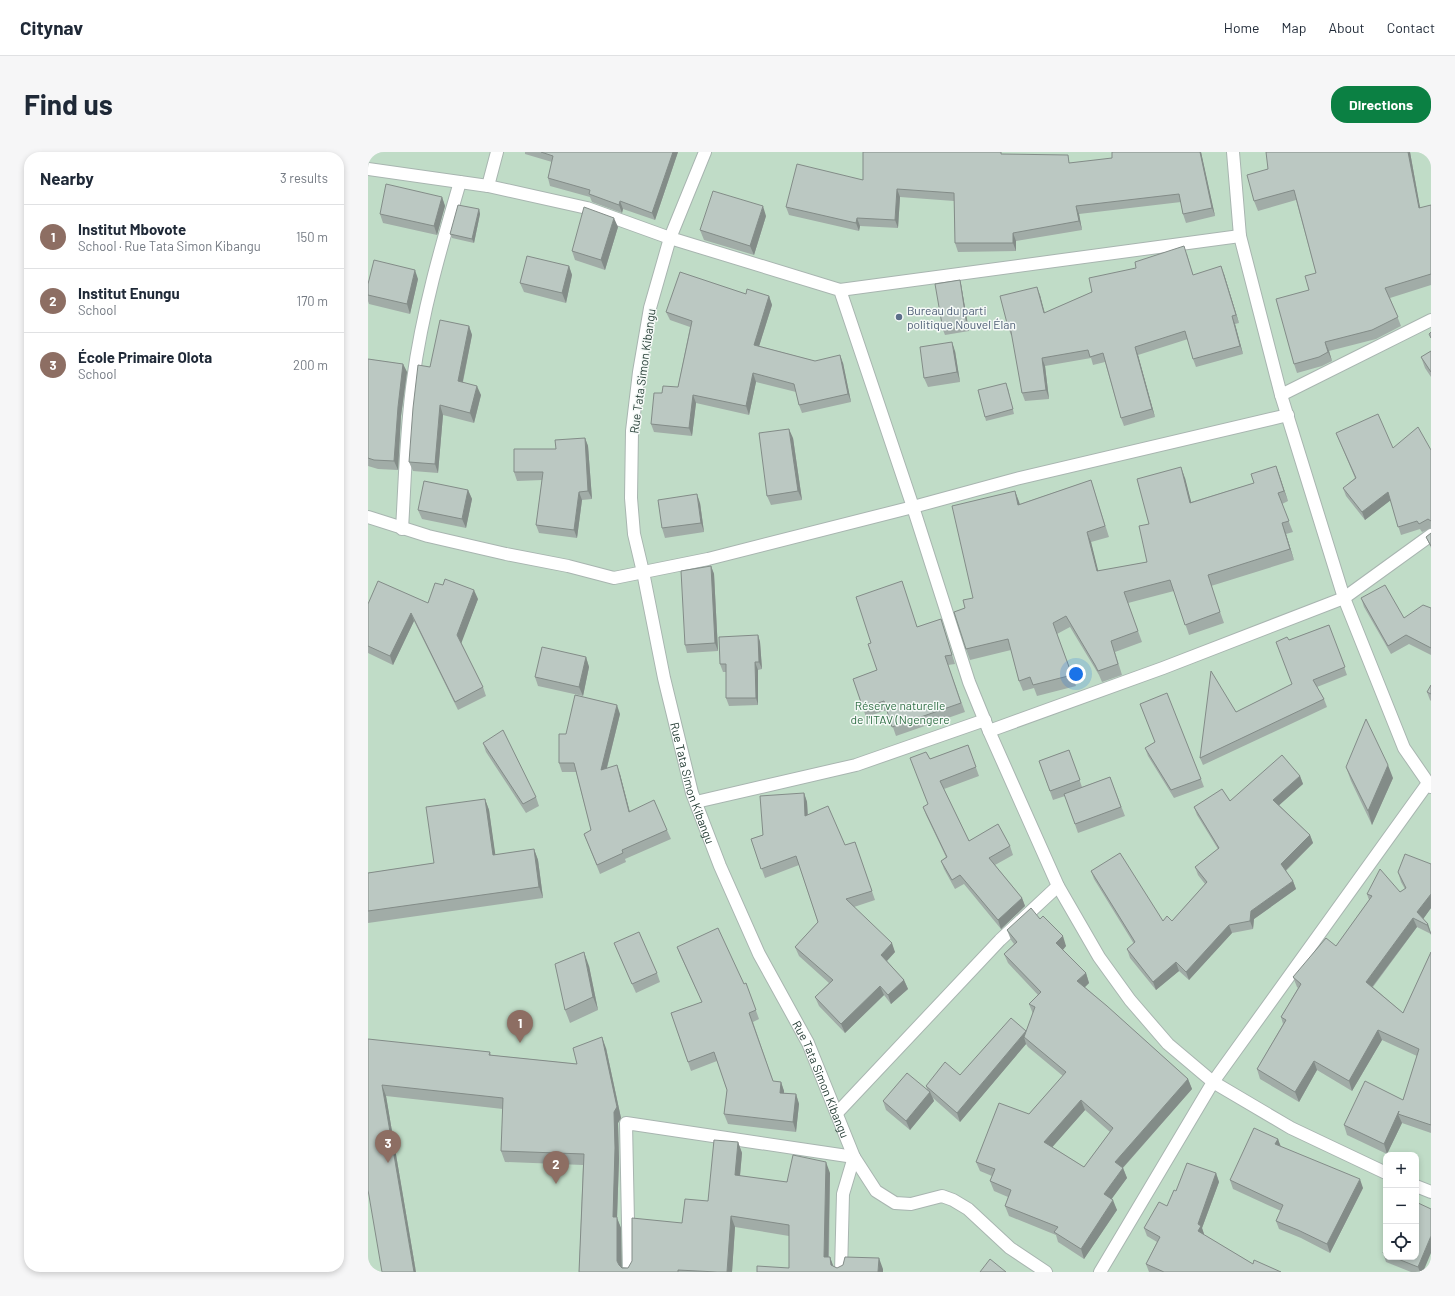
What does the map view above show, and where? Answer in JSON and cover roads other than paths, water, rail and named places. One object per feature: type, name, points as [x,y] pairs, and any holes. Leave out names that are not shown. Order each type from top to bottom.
[{"type":"street","points":[[488,186],[497,152]]},
{"type":"street","name":"Rue Tata Simon Kibangu","points":[[705,152],[670,238],[650,308],[639,372],[632,431],[632,498],[634,534],[664,678],[692,793],[720,866],[758,954],[808,1043],[854,1158],[876,1191],[895,1203],[911,1204],[942,1196],[953,1200],[968,1209],[1010,1248],[1046,1272]]},
{"type":"street","points":[[1100,1272],[1213,1082],[1429,785],[1404,748],[1344,598],[1281,396],[1240,236],[1233,152]]},
{"type":"street","points":[[368,169],[488,186],[587,208],[670,238],[840,290],[1240,236]]},
{"type":"street","points":[[402,529],[408,419],[424,314],[441,247],[460,182]]},
{"type":"street","points":[[840,290],[913,507],[969,682],[1058,886],[1099,957],[1130,1000],[1168,1044],[1213,1082],[1291,1128],[1383,1172]]},
{"type":"street","points":[[1281,396],[1431,320]]},
{"type":"street","points":[[368,517],[428,536],[506,554],[568,566],[614,578],[708,559],[913,507],[1016,479],[1288,415]]},
{"type":"street","points":[[696,802],[856,765],[987,726],[1163,668],[1344,598],[1431,535]]},
{"type":"street","points":[[837,1113],[1000,940],[1058,886]]},
{"type":"street","points":[[629,1272],[626,1123],[854,1158],[843,1194],[841,1272]]},
{"type":"street","points":[[1419,1187],[1431,1192]]},
{"type":"place","name":"Bureau du parti politique Nouvel Élan","points":[[899,317]]},
{"type":"place","name":"Institut Mbovote","points":[[520,1043]]},
{"type":"place","name":"École Primaire Olota","points":[[388,1163]]},
{"type":"place","name":"Institut Enungu","points":[[556,1184]]},
{"type":"park label","name":"Réserve naturelle de l'ITAV (Ngengere","points":[[900,712]]}]
